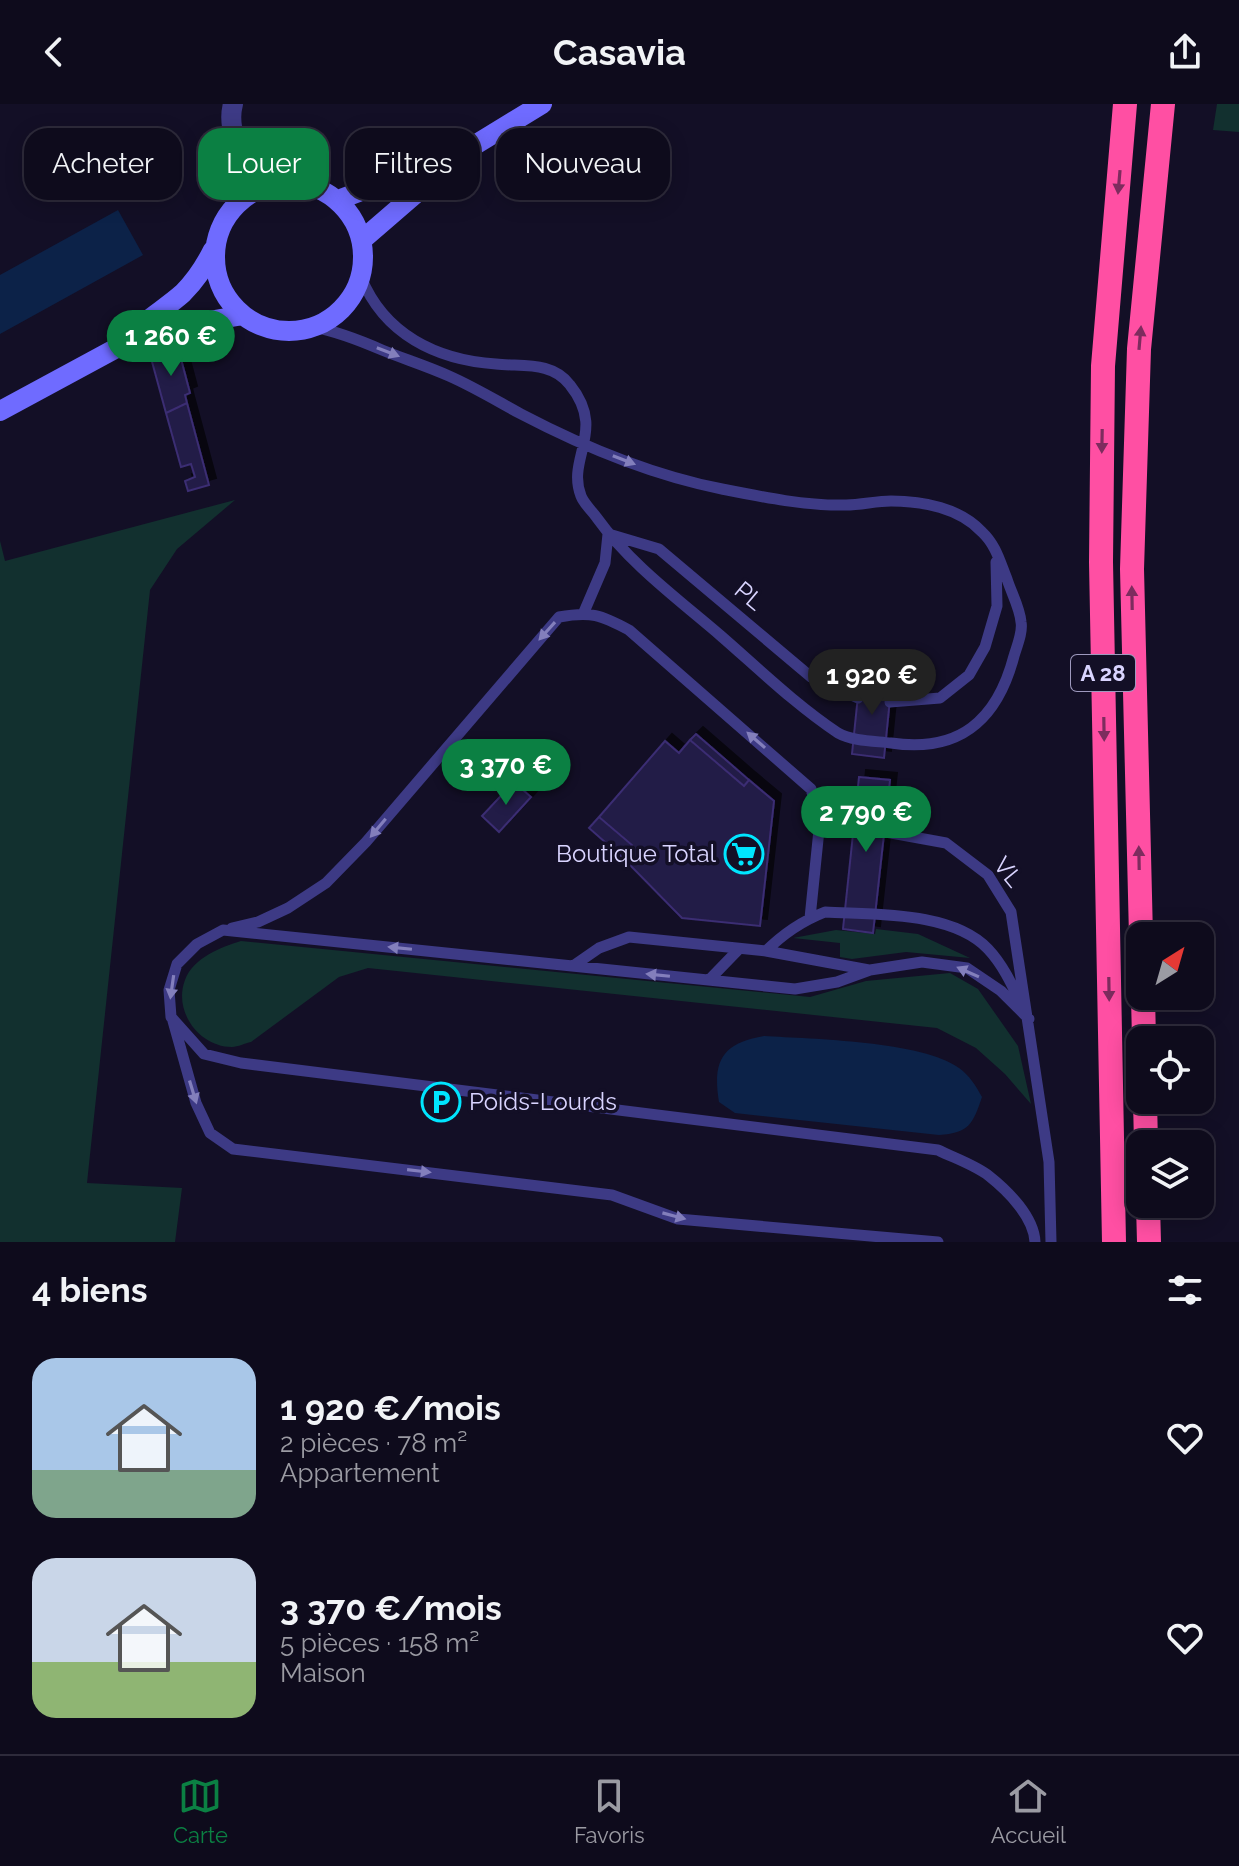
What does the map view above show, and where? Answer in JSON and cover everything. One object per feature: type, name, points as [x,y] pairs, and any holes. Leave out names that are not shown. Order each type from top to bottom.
[{"type":"highway","name":"A 28","points":[[1114,1242],[1101,562],[1103,366],[1125,104]]},
{"type":"highway","name":"A 28","points":[[1141,922],[1132,553],[1139,349],[1163,104]]},
{"type":"highway","points":[[1148,1218],[1149,1242]]},
{"type":"main road","points":[[480,142],[542,104]]},
{"type":"main road","points":[[215,248],[215,267],[220,285],[230,302],[243,315],[277,330],[296,331],[314,327],[344,308],[355,293],[364,258],[362,240],[353,218],[329,194]]},
{"type":"main road","points":[[338,200],[345,197]]},
{"type":"main road","points":[[0,411],[124,344],[133,331],[200,275],[215,248],[222,223],[240,200]]},
{"type":"main road","points":[[362,240],[408,200]]},
{"type":"main road","points":[[124,344],[141,344],[209,321],[243,315]]},
{"type":"street","points":[[233,104],[233,128]]},
{"type":"lane","points":[[314,327],[354,337],[448,375],[584,444],[633,464],[719,489],[782,499],[845,506],[891,501],[928,505],[957,514],[980,529],[996,549],[1022,624],[1011,670],[998,700],[973,729],[945,742],[907,746],[843,736],[790,696],[608,534],[581,497],[578,473],[584,444],[588,426],[582,403],[568,381],[552,370],[540,367],[455,358],[419,344],[388,321],[361,277]]},
{"type":"lane","points":[[584,612],[605,563],[608,534]]},
{"type":"lane","name":"PL","points":[[608,534],[659,549],[811,677],[858,698]]},
{"type":"lane","points":[[890,702],[940,698],[969,675],[985,647],[997,606],[996,549]]},
{"type":"lane","points":[[810,918],[820,820],[811,789],[629,630],[604,616],[584,612],[559,617],[366,842],[326,883],[288,908],[258,922],[223,930],[197,944],[177,964],[169,990],[171,1017],[196,1103],[210,1133],[233,1149],[612,1195],[678,1219],[938,1242]]},
{"type":"lane","name":"VL","points":[[820,820],[946,843],[988,875],[1011,912],[1049,1162],[1051,1242]]},
{"type":"lane","points":[[766,951],[780,937],[825,912],[931,919],[986,946],[1005,971],[1029,1019]]},
{"type":"lane","points":[[223,930],[795,989],[837,982],[870,970],[922,962],[967,968],[1001,991],[1029,1019]]},
{"type":"lane","points":[[573,966],[599,948],[629,937],[766,951],[870,970]]},
{"type":"lane","points":[[709,980],[739,949]]},
{"type":"lane","points":[[171,1017],[204,1054],[241,1063],[938,1150],[988,1175],[1022,1209],[1035,1233],[1035,1242]]},
{"type":"green space","points":[[1217,104],[1239,104],[1239,132],[1213,130]]},
{"type":"green space","points":[[235,500],[177,549],[150,590],[87,1183],[182,1188],[175,1242],[0,1242],[0,541],[5,561]]},
{"type":"green space","points":[[876,929],[918,934],[970,958],[906,952],[852,959],[840,957],[840,943],[793,938],[836,930],[875,934]]},
{"type":"green space","points":[[241,941],[810,997],[866,981],[950,973],[978,989],[1018,1046],[1031,1104],[1005,1074],[976,1048],[937,1028],[368,968],[339,977],[251,1042],[234,1047],[220,1045],[199,1034],[192,1025],[186,1015],[182,992],[194,965],[217,950]]},
{"type":"water","points":[[118,210],[143,255],[0,334],[0,275]]},
{"type":"water","points":[[764,1036],[837,1040],[920,1052],[959,1068],[982,1097],[968,1125],[957,1132],[939,1135],[735,1113],[719,1102],[719,1065],[730,1049],[739,1043]]},
{"type":"building","points":[[177,344],[190,393],[185,395],[187,403],[166,413],[151,358]]},
{"type":"building","points":[[187,403],[209,485],[188,491],[185,481],[195,477],[191,464],[181,467],[166,413]]},
{"type":"building","points":[[860,676],[892,679],[884,758],[852,754]]},
{"type":"building","points":[[696,734],[749,780],[744,786],[690,740]]},
{"type":"building","points":[[690,740],[744,786],[749,780],[774,801],[760,926],[682,918],[622,857],[632,845],[599,817],[665,741],[679,753]]},
{"type":"building","points":[[859,777],[890,780],[873,933],[843,929]]},
{"type":"building","points":[[514,782],[531,797],[499,832],[482,816]]},
{"type":"building","points":[[599,817],[632,845],[622,857],[589,828]]},
{"type":"place","name":"Boutique Total","points":[[744,854]]},
{"type":"place","name":"Poids-Lourds","points":[[441,1102]]}]
